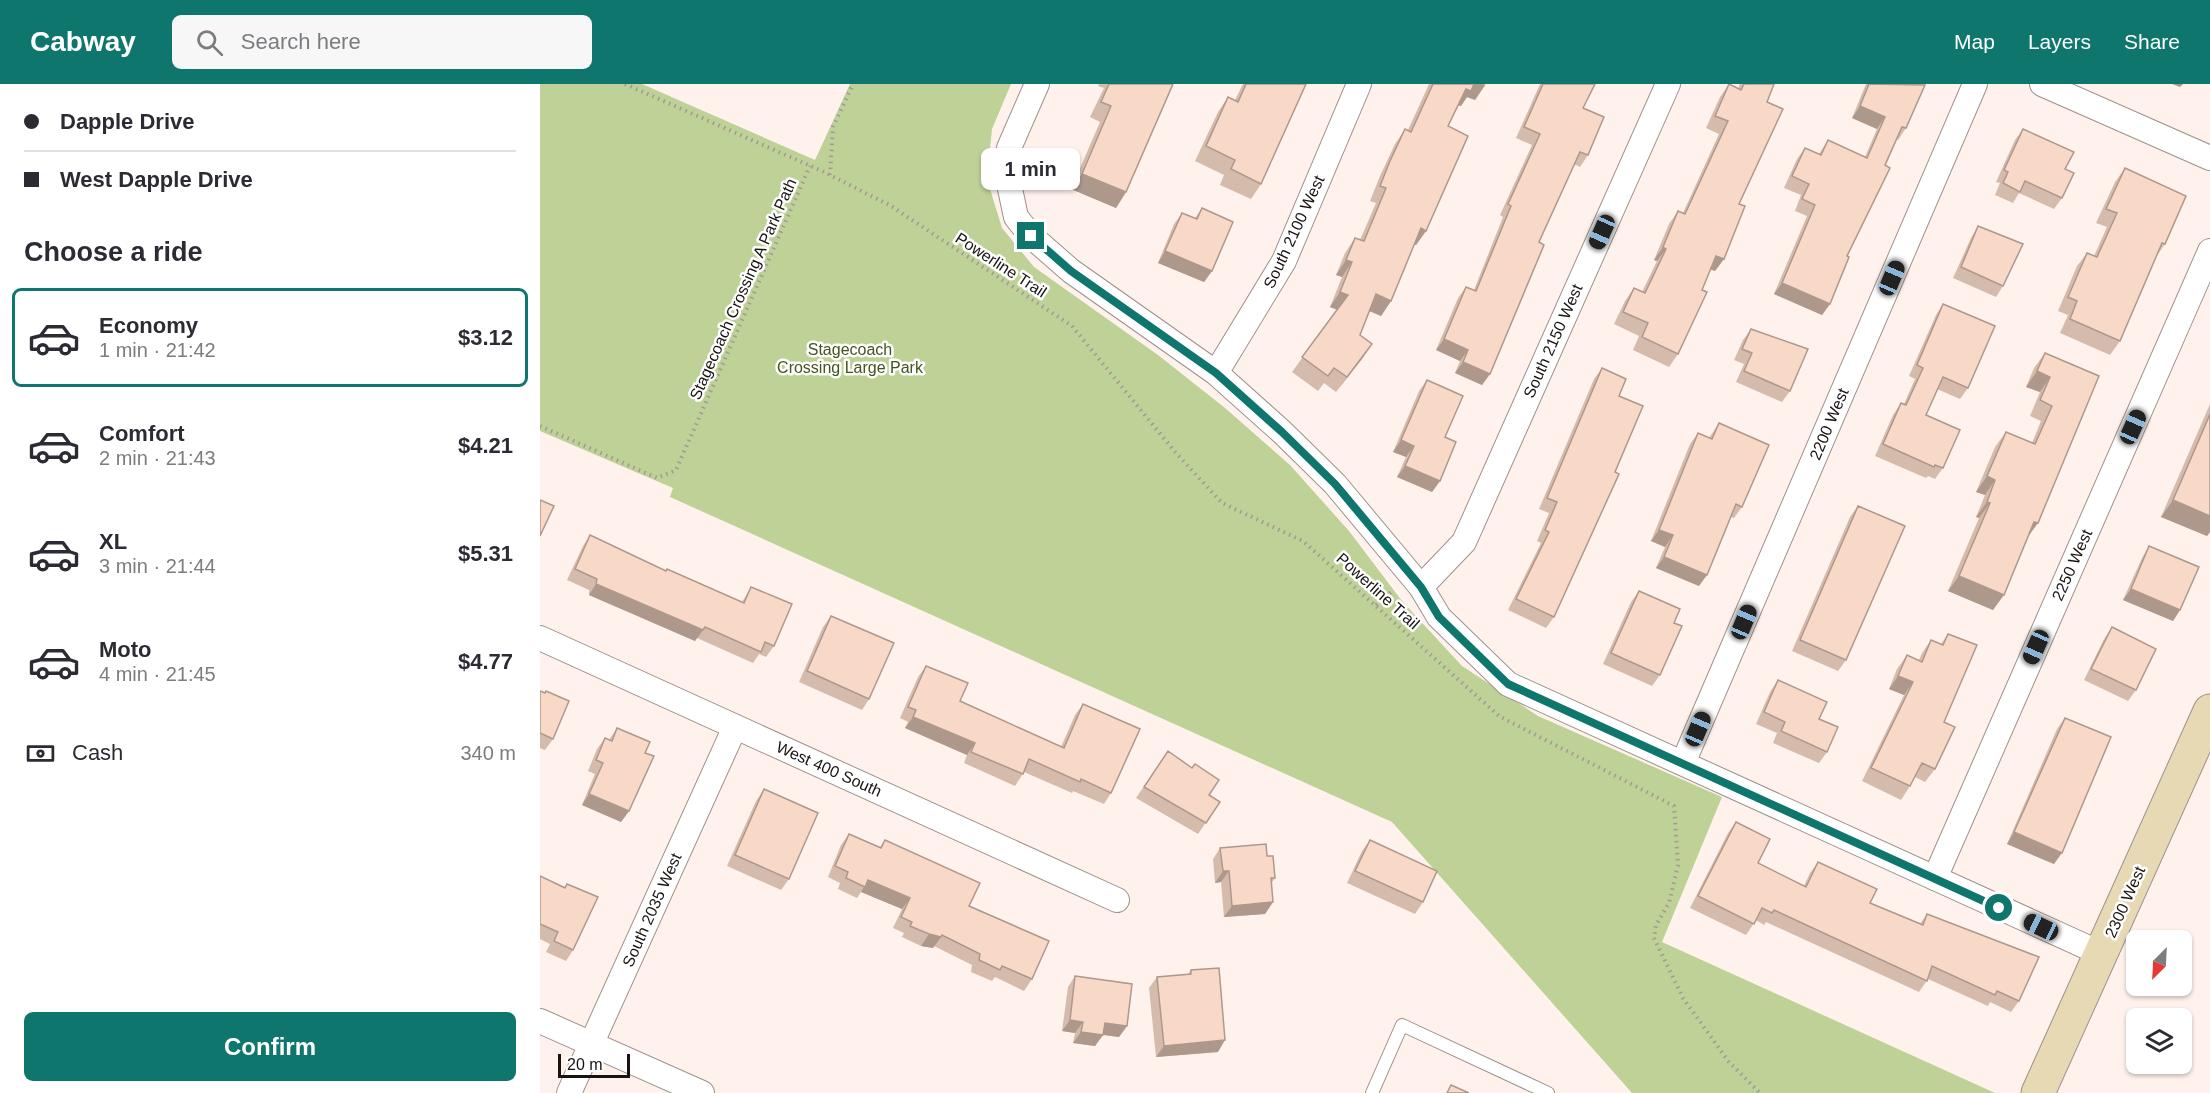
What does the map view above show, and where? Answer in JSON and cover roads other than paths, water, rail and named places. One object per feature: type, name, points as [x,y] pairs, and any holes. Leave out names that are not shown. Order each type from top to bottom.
[{"type":"main road","name":"2300 West","points":[[2038,1093],[2210,711]]},
{"type":"street","points":[[1037,84],[1009,148],[1006,170],[1016,217],[1046,252],[1216,373],[1335,484],[1421,587],[1439,617],[1508,684],[2102,954]]},
{"type":"street","name":"South 2100 West","points":[[1216,373],[1284,261],[1359,84]]},
{"type":"street","name":"South 2150 West","points":[[1421,587],[1464,542],[1668,84]]},
{"type":"street","name":"2200 West","points":[[1683,764],[1975,84]]},
{"type":"street","points":[[2042,84],[2210,158]]},
{"type":"street","name":"2250 West","points":[[1935,878],[2210,251]]},
{"type":"street","name":"West 400 South","points":[[540,638],[1117,900]]},
{"type":"street","name":"South 2035 West","points":[[569,1093],[735,727]]},
{"type":"street","points":[[540,1021],[702,1093]]},
{"type":"lane","points":[[1372,1093],[1402,1025],[1548,1093]]},
{"type":"park label","name":"Stagecoach Crossing Large Park","points":[[850,358]]}]
